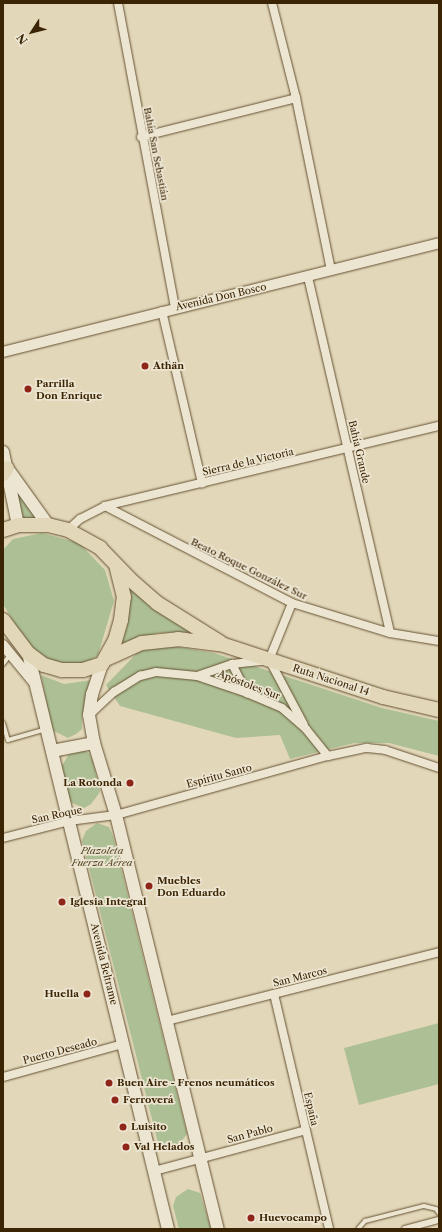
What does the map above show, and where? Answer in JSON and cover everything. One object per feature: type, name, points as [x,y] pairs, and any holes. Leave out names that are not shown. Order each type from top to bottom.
[{"type":"highway","name":"Ruta Nacional 14","points":[[3,531],[18,525],[48,525],[68,530],[100,548],[133,582],[157,603],[224,645]]},
{"type":"highway","name":"Ruta Nacional 14","points":[[105,661],[121,620],[124,596],[122,579],[114,561]]},
{"type":"highway","name":"Ruta Nacional 14","points":[[3,620],[28,653],[44,665],[62,670],[83,670],[142,643],[171,640],[224,645],[383,697],[439,710]]},
{"type":"main road","points":[[3,452],[5,471],[18,525]]},
{"type":"main road","points":[[5,471],[48,525]]},
{"type":"main road","name":"Avenida Beltrame","points":[[28,653],[168,1229]]},
{"type":"main road","points":[[105,661],[92,694],[90,715],[94,743],[116,815],[218,1229]]},
{"type":"main road","points":[[52,751],[94,743]]},
{"type":"street","name":"Bahía San Sebastián","points":[[118,3],[141,137],[175,308]]},
{"type":"street","points":[[272,3],[296,98],[331,270]]},
{"type":"street","points":[[141,137],[296,98]]},
{"type":"street","name":"Avenida Don Bosco","points":[[3,352],[162,311],[308,277],[439,243]]},
{"type":"street","name":"Bahía Grande","points":[[308,277],[390,632]]},
{"type":"street","points":[[162,311],[202,483]]},
{"type":"street","name":"Sierra de la Victoria","points":[[68,530],[80,519],[105,506],[439,426]]},
{"type":"street","name":"Beato Roque González Sur","points":[[105,506],[292,603],[390,632],[439,641]]},
{"type":"street","points":[[269,660],[292,603]]},
{"type":"street","points":[[3,645],[35,684]]},
{"type":"street","points":[[198,676],[232,664],[269,660]]},
{"type":"street","points":[[269,660],[306,729]]},
{"type":"street","points":[[232,664],[247,693]]},
{"type":"street","name":"Apóstoles Sur","points":[[90,715],[114,692],[140,676],[156,672],[198,676],[247,693],[282,708],[306,729],[328,756]]},
{"type":"street","points":[[328,756],[367,748],[385,750],[439,768]]},
{"type":"street","name":"Espíritu Santo","points":[[116,815],[328,756]]},
{"type":"street","name":"San Roque","points":[[3,838],[69,820],[116,815]]},
{"type":"street","name":"San Marcos","points":[[166,1020],[439,952]]},
{"type":"street","name":"España","points":[[274,994],[329,1229]]},
{"type":"street","name":"Puerto Deseado","points":[[3,1077],[123,1044]]},
{"type":"street","name":"San Pablo","points":[[154,1171],[306,1130]]},
{"type":"street","points":[[405,1229],[439,1220]]},
{"type":"lane","points":[[3,664],[11,653]]},
{"type":"lane","points":[[3,723],[8,740],[46,729]]},
{"type":"lane","points":[[358,1229],[365,1221],[424,1206],[436,1208],[439,1213]]},
{"type":"green space","points":[[14,487],[38,520],[21,522]]},
{"type":"green space","points":[[42,533],[79,543],[105,570],[114,601],[98,655],[84,665],[60,668],[30,649],[3,604],[3,550],[13,539]]},
{"type":"green space","points":[[127,586],[193,632],[156,633],[116,652],[128,622]]},
{"type":"green space","points":[[173,646],[214,653],[382,708],[439,721],[439,756],[389,743],[354,743],[290,759],[280,735],[236,738],[120,706],[106,685],[139,651]]},
{"type":"green space","points":[[41,675],[64,684],[92,680],[82,716],[82,729],[76,734],[68,738],[52,730]]},
{"type":"green space","points":[[83,750],[89,753],[93,762],[100,792],[91,804],[84,808],[70,802],[62,766],[70,752]]},
{"type":"green space","name":"Plazoleta Fuerza Aérea","points":[[97,823],[109,827],[113,836],[187,1134],[178,1146],[171,1150],[158,1143],[82,840],[86,831]]},
{"type":"green space","points":[[439,1023],[439,1084],[359,1105],[344,1048]]},
{"type":"green space","points":[[188,1189],[200,1193],[211,1229],[179,1229],[173,1206],[176,1197]]},
{"type":"place","name":"Athän","points":[[145,366]]},
{"type":"place","name":"Parrilla Don Enrique","points":[[28,389]]},
{"type":"place","name":"La Rotonda","points":[[130,783]]},
{"type":"place","name":"Muebles Don Eduardo","points":[[149,886]]},
{"type":"place","name":"Iglesia Integral","points":[[62,902]]},
{"type":"place","name":"Huella","points":[[87,994]]},
{"type":"place","name":"Buen Aire - Frenos neumáticos","points":[[109,1083]]},
{"type":"place","name":"Ferroverá","points":[[115,1100]]},
{"type":"place","name":"Luisito","points":[[123,1127]]},
{"type":"place","name":"Val Helados","points":[[126,1147]]},
{"type":"place","name":"Huevocampo","points":[[251,1218]]}]
